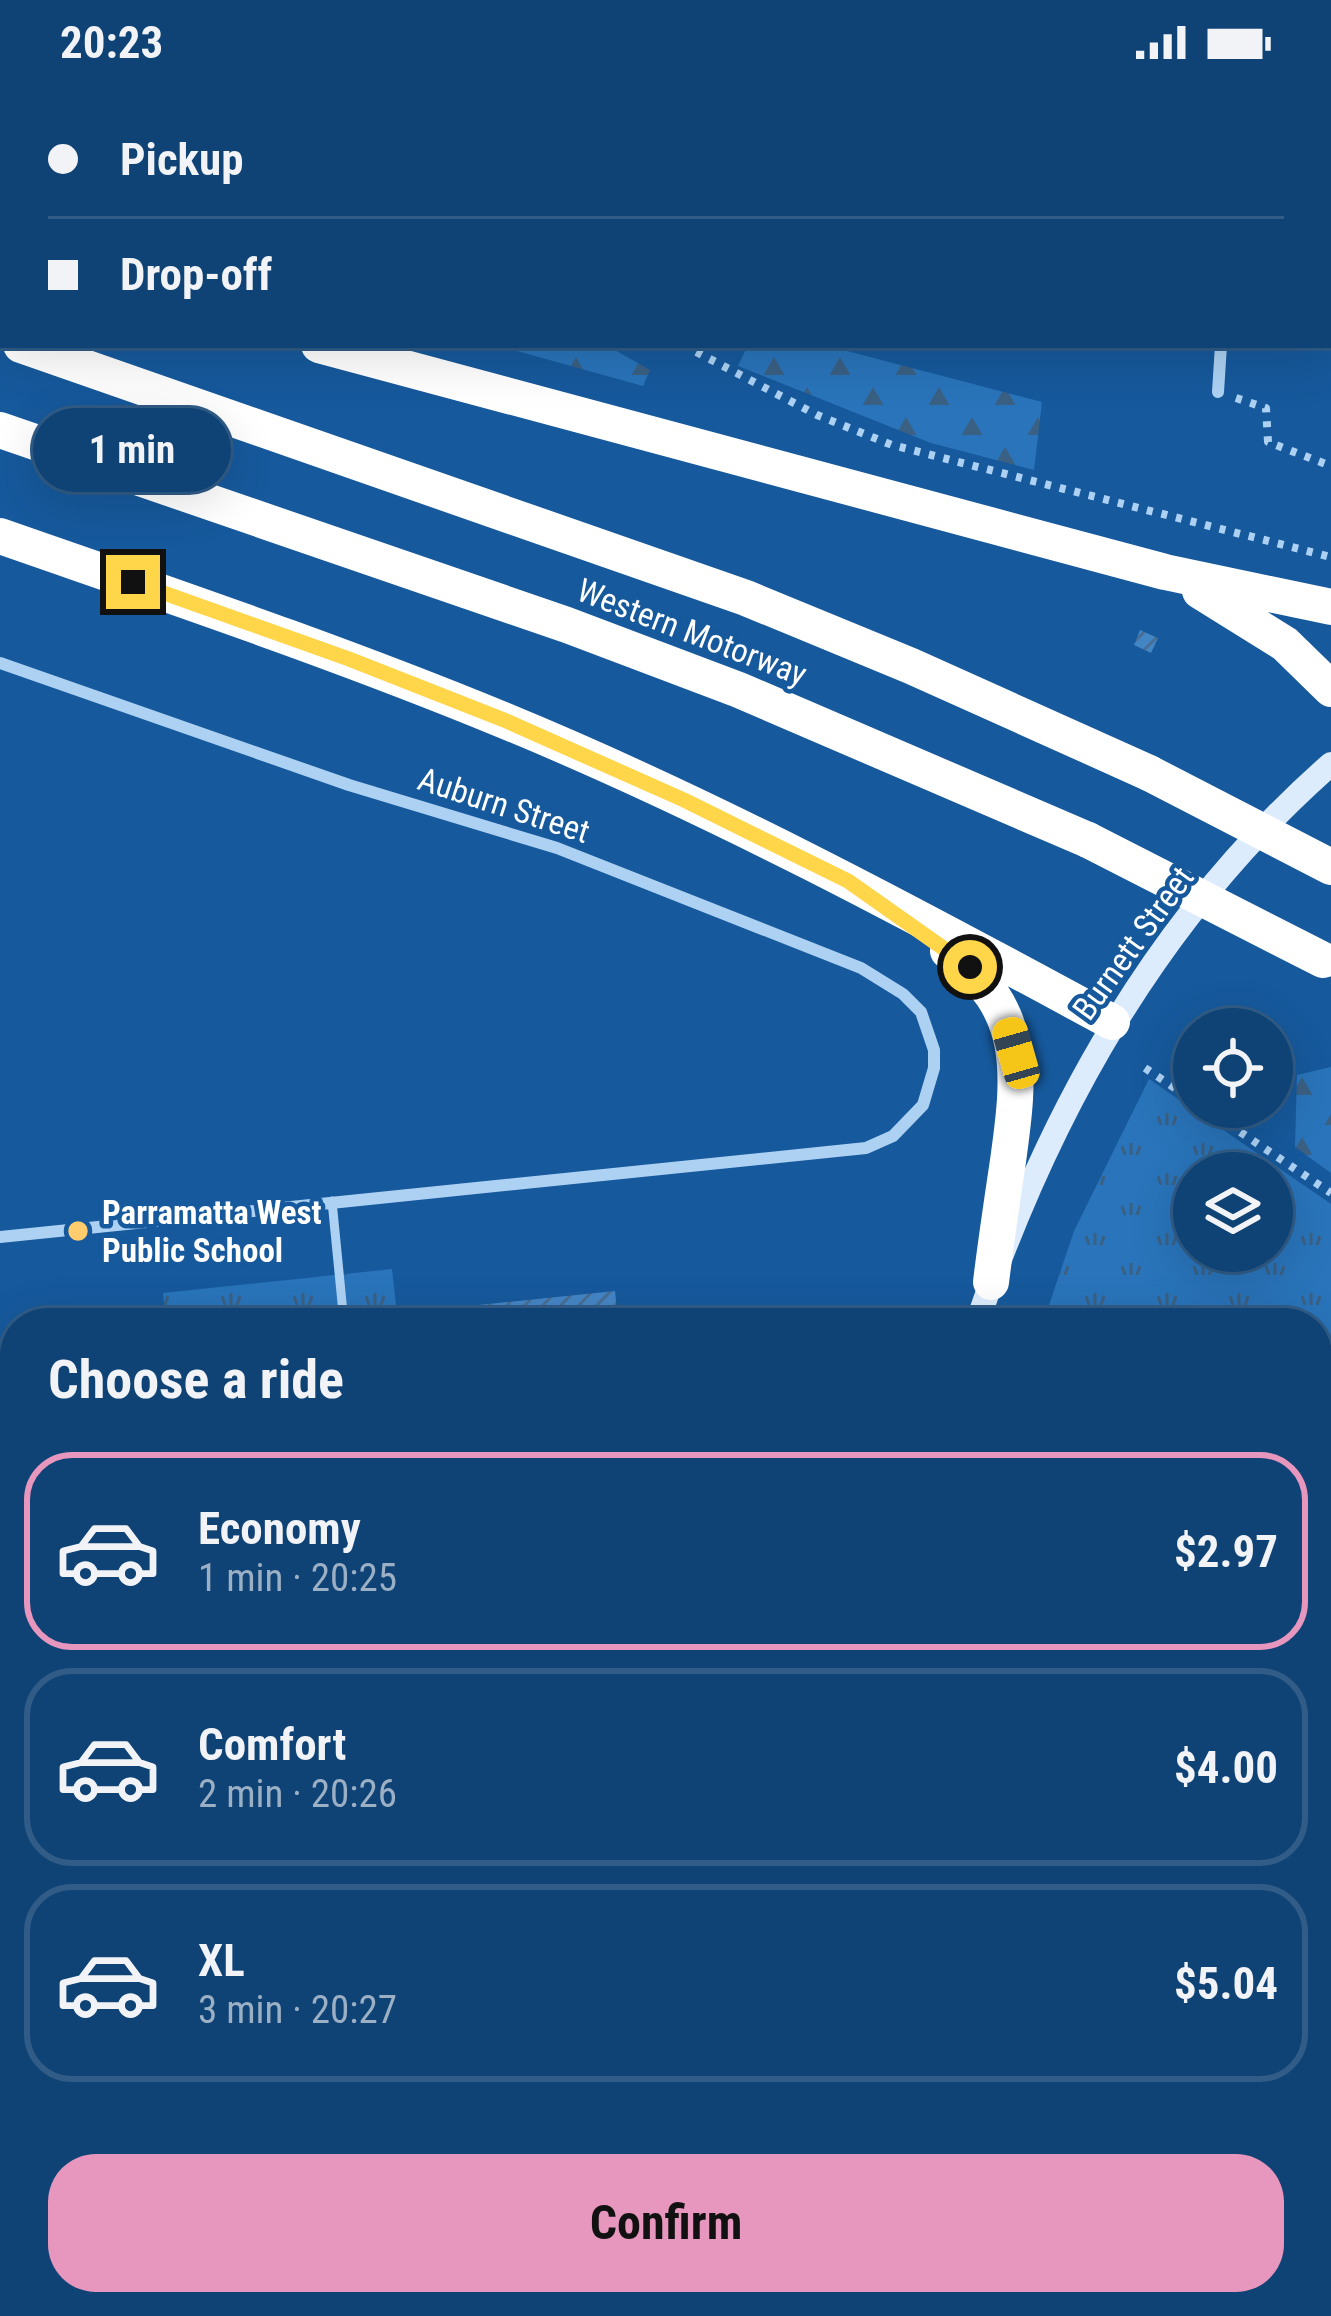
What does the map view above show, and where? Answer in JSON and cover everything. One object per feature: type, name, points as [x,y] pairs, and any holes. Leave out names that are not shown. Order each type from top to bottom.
[{"type":"highway","name":"Western Motorway","points":[[30,348],[746,598],[1148,772],[1331,868]]},
{"type":"highway","points":[[330,348],[1165,572],[1331,607]]},
{"type":"highway","name":"Western Motorway","points":[[0,430],[610,641],[826,726],[1088,840],[1327,963]]},
{"type":"highway","points":[[0,536],[310,644],[504,720],[684,800],[848,881],[1112,1022]]},
{"type":"highway","points":[[1165,572],[1285,644],[1331,689]]},
{"type":"highway","points":[[848,881],[970,967],[996,998],[1008,1026],[1016,1053],[1017,1096],[991,1282]]},
{"type":"main road","name":"Burnett Street","points":[[982,1308],[1040,1164],[1112,1022],[1185,920],[1237,858],[1331,764]]},
{"type":"street","points":[[1218,392],[1221,348]]},
{"type":"street","name":"Auburn Street","points":[[0,663],[349,785],[557,848],[861,968],[903,994],[920,1012],[934,1050],[923,1105],[909,1124],[866,1148],[332,1202]]},
{"type":"street","points":[[0,1237],[332,1202]]},
{"type":"lane","points":[[332,1202],[343,1308]]},
{"type":"path","points":[[689,348],[817,415],[892,445],[1331,556]]},
{"type":"path","points":[[1218,392],[1266,409],[1268,442],[1331,466]]},
{"type":"path","points":[[1145,1068],[1173,1087]]},
{"type":"path","points":[[1234,1128],[1331,1193]]},
{"type":"green space","points":[[506,348],[611,348],[650,370],[643,386]]},
{"type":"green space","points":[[747,348],[835,348],[1042,402],[1034,470],[931,443],[738,366]]},
{"type":"green space","points":[[1331,1067],[1331,1173],[1295,1147],[1297,1075]]},
{"type":"green space","points":[[1149,1079],[1173,1095],[1173,1128],[1220,1128],[1255,1152],[1173,1152],[1173,1272],[1293,1272],[1293,1178],[1331,1204],[1331,1308],[1048,1308],[1074,1231]]},
{"type":"green space","points":[[392,1269],[396,1308],[164,1308],[163,1293]]},
{"type":"building","points":[[1140,630],[1158,638],[1151,653],[1134,645]]},
{"type":"building","points":[[615,1291],[617,1308],[449,1308]]},
{"type":"place","name":"Parramatta West Public School","points":[[78,1231]]},
{"type":"route","points":[[133,582],[504,720],[684,800],[848,881],[970,967]]}]
